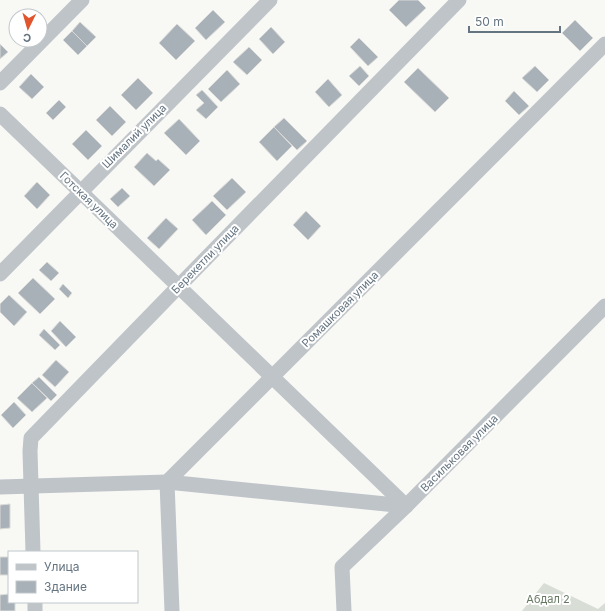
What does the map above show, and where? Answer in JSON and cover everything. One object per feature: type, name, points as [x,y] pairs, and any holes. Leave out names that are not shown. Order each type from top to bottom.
[{"type":"street","points":[[0,83],[82,0]]},
{"type":"street","name":"Шималий улица","points":[[0,274],[80,191],[270,0]]},
{"type":"street","name":"Берекетли улица","points":[[33,551],[30,451],[31,438],[459,0]]},
{"type":"street","name":"Ромашковая улица","points":[[167,482],[605,44]]},
{"type":"street","name":"Готская улица","points":[[0,114],[406,506]]},
{"type":"street","name":"Васильковая улица","points":[[344,611],[342,567],[406,506],[605,306]]},
{"type":"street","points":[[167,482],[172,611]]},
{"type":"street","points":[[0,487],[167,482],[406,506]]},
{"type":"green space","name":"Абдал 2","points":[[544,583],[598,609],[605,603],[605,611],[522,611]]},
{"type":"building","points":[[399,0],[418,0],[426,8],[406,27],[389,10]]},
{"type":"building","points":[[213,10],[225,22],[206,40],[195,28]]},
{"type":"building","points":[[575,20],[593,38],[580,51],[562,33]]},
{"type":"building","points":[[80,22],[96,37],[87,46],[72,31]]},
{"type":"building","points":[[177,24],[195,41],[176,60],[159,43]]},
{"type":"building","points":[[271,27],[285,42],[273,54],[259,39]]},
{"type":"building","points":[[72,31],[87,46],[78,55],[63,40]]},
{"type":"building","points":[[359,38],[378,57],[368,66],[350,47]]},
{"type":"building","points":[[0,44],[8,52],[0,59]]},
{"type":"building","points":[[249,47],[262,60],[247,75],[233,62]]},
{"type":"building","points":[[360,66],[369,76],[359,86],[349,76]]},
{"type":"building","points":[[535,66],[549,80],[537,92],[522,78]]},
{"type":"building","points":[[418,68],[449,98],[435,112],[404,82]]},
{"type":"building","points":[[227,70],[240,84],[221,102],[208,89]]},
{"type":"building","points":[[31,74],[44,87],[32,99],[19,87]]},
{"type":"building","points":[[138,78],[153,93],[136,110],[121,95]]},
{"type":"building","points":[[328,79],[342,95],[329,107],[315,92]]},
{"type":"building","points":[[202,90],[218,107],[206,119],[196,110],[204,103],[196,95]]},
{"type":"building","points":[[514,91],[529,106],[519,115],[505,101]]},
{"type":"building","points":[[59,100],[66,107],[53,120],[46,113]]},
{"type":"building","points":[[110,106],[126,122],[112,136],[96,120]]},
{"type":"building","points":[[284,118],[307,141],[297,150],[274,127]]},
{"type":"building","points":[[179,119],[200,141],[186,155],[164,133]]},
{"type":"building","points":[[274,127],[292,146],[277,161],[259,142]]},
{"type":"building","points":[[86,130],[102,146],[88,160],[72,144]]},
{"type":"building","points":[[147,153],[156,161],[158,159],[170,170],[154,186],[134,167]]},
{"type":"building","points":[[232,178],[246,192],[227,210],[213,196]]},
{"type":"building","points":[[37,182],[50,195],[37,209],[24,196]]},
{"type":"building","points":[[122,188],[130,196],[118,207],[110,199]]},
{"type":"building","points":[[212,201],[226,215],[206,235],[192,220]]},
{"type":"building","points":[[306,211],[321,226],[308,240],[293,225]]},
{"type":"building","points":[[166,218],[178,229],[159,249],[147,238]]},
{"type":"building","points":[[47,262],[59,273],[51,281],[39,270]]},
{"type":"building","points":[[33,278],[55,299],[40,314],[18,293]]},
{"type":"building","points":[[63,284],[72,293],[68,298],[59,289]]},
{"type":"building","points":[[9,295],[27,312],[14,326],[0,312],[0,304]]},
{"type":"building","points":[[60,321],[76,337],[66,347],[51,331]]},
{"type":"building","points":[[44,329],[60,345],[55,350],[39,335]]},
{"type":"building","points":[[56,360],[69,372],[55,387],[42,375]]},
{"type":"building","points":[[39,377],[57,395],[51,401],[32,383]]},
{"type":"building","points":[[32,383],[47,398],[32,412],[17,398]]},
{"type":"building","points":[[14,402],[26,415],[13,428],[1,415]]},
{"type":"building","points":[[10,504],[10,528],[0,529],[0,505]]},
{"type":"building","points":[[0,557],[8,557],[8,575],[0,575]]},
{"type":"building","points":[[8,594],[8,603],[15,603],[15,611],[0,611],[0,595]]}]
